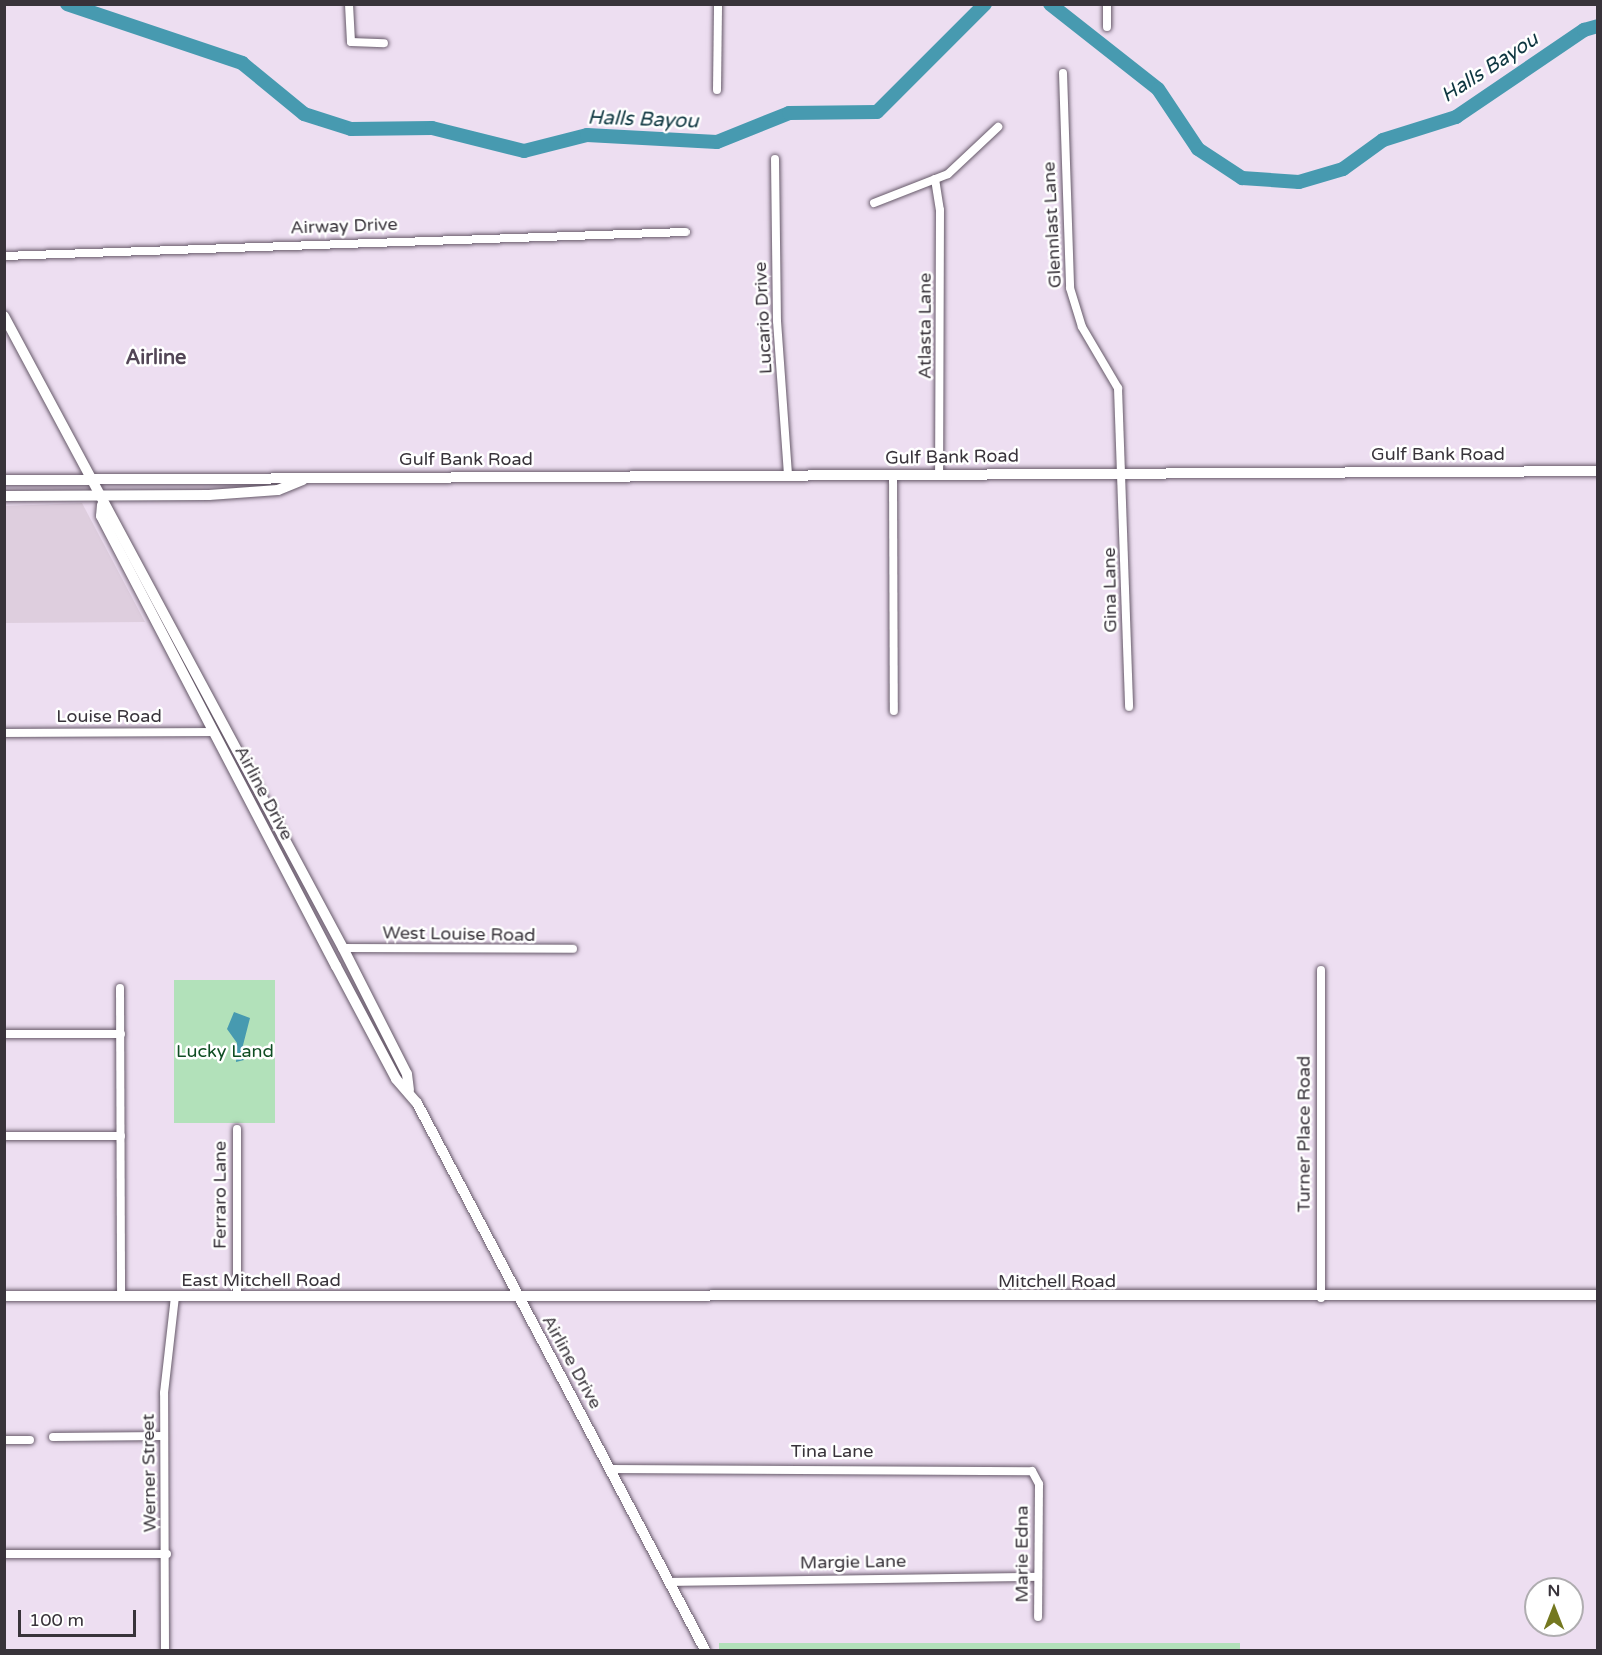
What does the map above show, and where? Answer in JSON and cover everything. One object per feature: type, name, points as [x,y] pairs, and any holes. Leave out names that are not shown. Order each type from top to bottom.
[{"type":"main road","name":"Airline Drive","points":[[4,316],[96,494],[102,505],[112,511],[343,948],[407,1074],[409,1090],[705,1650]]},
{"type":"main road","name":"Gulf Bank Road","points":[[4,480],[1598,471]]},
{"type":"main road","name":"Gulf Bank Road","points":[[4,496],[208,495],[278,490],[306,479]]},
{"type":"main road","name":"Airline Drive","points":[[102,505],[100,516],[213,732],[396,1080],[409,1090]]},
{"type":"main road","points":[[336,966],[343,948]]},
{"type":"main road","name":"Mitchell Road","points":[[517,1297],[1321,1298],[1598,1295]]},
{"type":"main road","name":"East Mitchell Road","points":[[4,1296],[517,1297]]},
{"type":"street","points":[[349,4],[351,42],[384,44]]},
{"type":"street","points":[[717,90],[718,4]]},
{"type":"street","points":[[1107,4],[1107,27]]},
{"type":"street","name":"Glennlast Lane","points":[[1063,73],[1070,288],[1082,327],[1118,388],[1122,472]]},
{"type":"street","points":[[874,203],[948,174],[998,127]]},
{"type":"street","name":"Lucario Drive","points":[[776,159],[777,321],[788,475]]},
{"type":"street","name":"Atlasta Lane","points":[[935,179],[940,210],[939,473]]},
{"type":"street","name":"Airway Drive","points":[[4,256],[686,232]]},
{"type":"street","name":"Gina Lane","points":[[1122,472],[1129,707]]},
{"type":"street","points":[[892,474],[894,711]]},
{"type":"street","name":"Louise Road","points":[[4,733],[213,732]]},
{"type":"street","name":"West Louise Road","points":[[343,948],[573,949]]},
{"type":"street","name":"Turner Place Road","points":[[1321,970],[1321,1298]]},
{"type":"street","points":[[120,988],[121,1297]]},
{"type":"street","points":[[4,1034],[121,1034]]},
{"type":"street","name":"Ferraro Lane","points":[[237,1129],[237,1297]]},
{"type":"street","points":[[4,1136],[121,1136]]},
{"type":"street","name":"Werner Street","points":[[165,1650],[167,1554],[164,1436],[175,1296]]},
{"type":"street","points":[[53,1437],[164,1436]]},
{"type":"street","points":[[4,1440],[30,1440]]},
{"type":"street","name":"Tina Lane","points":[[610,1469],[1026,1469],[1032,1471],[1039,1491]]},
{"type":"street","name":"Marie Edna","points":[[1038,1617],[1039,1491]]},
{"type":"street","points":[[4,1554],[167,1554]]},
{"type":"street","name":"Margie Lane","points":[[669,1582],[1038,1576]]},
{"type":"shaded area","points":[[82,503],[145,622],[5,623],[5,506]]},
{"type":"green space","name":"Lucky Land","points":[[174,980],[275,980],[275,1123],[174,1123]]},
{"type":"green space","points":[[719,1643],[1240,1643],[1240,1650],[719,1650]]},
{"type":"water","points":[[234,1012],[250,1018],[241,1053],[244,1060],[236,1062],[237,1043],[227,1029]]},
{"type":"waterway","name":"Halls Bayou","points":[[67,4],[242,63],[304,114],[351,129],[432,128],[524,151],[587,135],[717,142],[789,113],[877,112],[985,4]]},
{"type":"waterway","name":"Halls Bayou","points":[[1050,4],[1158,89],[1198,149],[1242,178],[1299,182],[1343,169],[1383,140],[1456,117],[1584,30],[1598,26]]},
{"type":"district","name":"Airline","points":[[156,358]]}]
